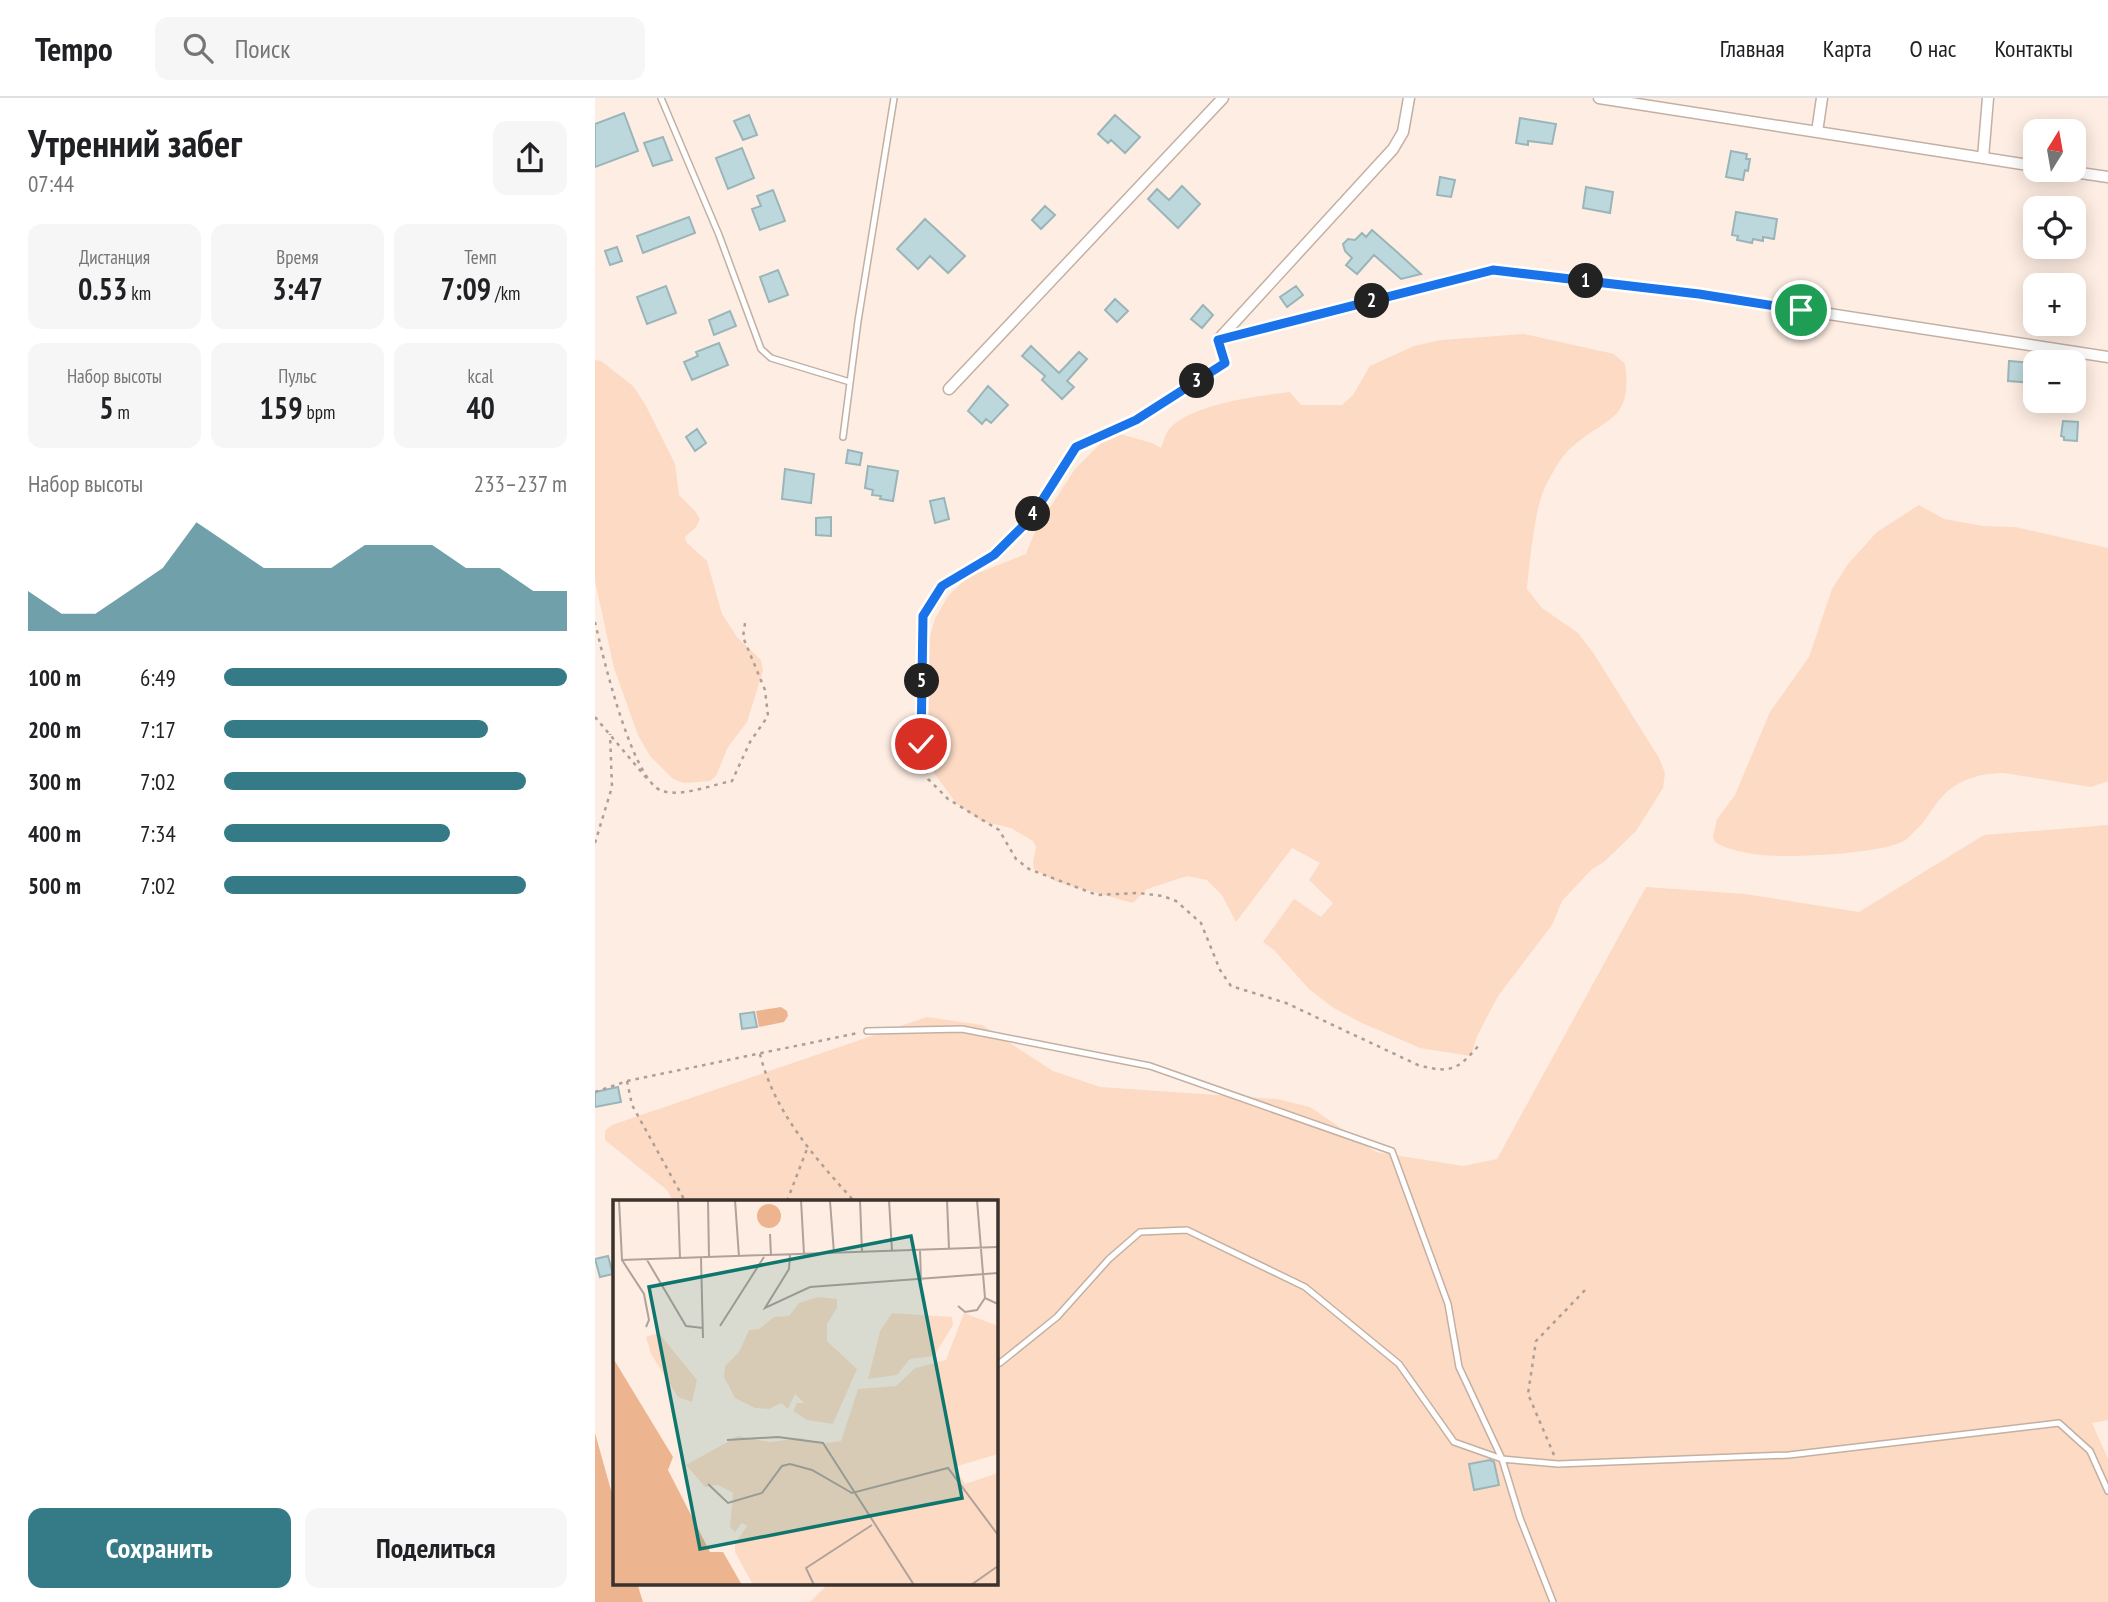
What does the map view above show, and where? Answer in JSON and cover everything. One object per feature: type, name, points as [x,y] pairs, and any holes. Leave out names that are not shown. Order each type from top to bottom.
[{"type":"street","points":[[949,389],[1223,98]]},
{"type":"street","points":[[1218,340],[1393,149],[1403,132],[1409,98]]},
{"type":"street","points":[[1599,98],[1659,103],[1817,132],[2023,164]]},
{"type":"street","points":[[1817,132],[1822,98]]},
{"type":"street","points":[[1983,158],[1988,98]]},
{"type":"street","points":[[2086,174],[2108,177]]},
{"type":"street","points":[[1218,340],[1493,270],[1699,294],[2108,357]]},
{"type":"lane","points":[[661,98],[719,235],[761,349],[771,358],[850,382]]},
{"type":"lane","points":[[843,437],[894,98]]},
{"type":"lane","points":[[867,1031],[963,1029],[1150,1066],[1392,1151],[1448,1304],[1459,1367],[1502,1459],[1520,1518],[1553,1602]]},
{"type":"lane","points":[[997,1364],[1056,1317],[1109,1259],[1140,1232],[1187,1230],[1305,1287],[1399,1363],[1454,1441],[1502,1459],[1558,1464],[1789,1455],[2059,1423],[2090,1451],[2108,1491]]},
{"type":"path","points":[[1218,340],[1225,363],[1136,420],[1076,447],[1031,518],[994,555],[942,586],[923,616],[921,744],[929,779],[948,799],[999,830],[1016,859],[1029,869],[1097,895],[1137,893],[1163,896],[1175,901],[1201,923],[1220,970],[1231,986],[1286,1003],[1418,1065],[1437,1070],[1453,1069],[1465,1062],[1479,1045]]},
{"type":"path","points":[[595,622],[607,679],[615,702],[632,747],[653,786]]},
{"type":"path","points":[[595,717],[653,786],[663,791],[676,793],[732,781],[750,742],[768,716],[765,690],[743,637],[745,623]]},
{"type":"path","points":[[595,842],[612,787],[610,734]]},
{"type":"path","points":[[595,1092],[627,1081],[867,1031]]},
{"type":"path","points":[[759,1054],[765,1077],[807,1149],[853,1200]]},
{"type":"path","points":[[627,1081],[632,1105],[684,1200]]},
{"type":"path","points":[[787,1200],[807,1149]]},
{"type":"path","points":[[1558,1464],[1528,1394],[1536,1341],[1588,1287]]},
{"type":"shaded area","points":[[1524,334],[1614,354],[1625,364],[1625,397],[1621,407],[1615,415],[1568,451],[1541,496],[1527,589],[1542,608],[1578,633],[1594,654],[1659,758],[1665,773],[1663,788],[1636,831],[1605,861],[1591,870],[1562,901],[1552,925],[1498,996],[1477,1036],[1471,1056],[1420,1048],[1332,1007],[1309,989],[1274,950],[1263,942],[1294,899],[1321,917],[1333,903],[1309,880],[1320,863],[1292,848],[1236,922],[1222,895],[1207,880],[1187,876],[1147,889],[1133,903],[1057,882],[1034,869],[1036,847],[1033,841],[1011,828],[981,821],[956,803],[934,773],[928,755],[931,722],[921,702],[918,677],[935,619],[948,596],[968,577],[1026,554],[1036,529],[1075,469],[1103,441],[1116,433],[1161,448],[1168,430],[1180,420],[1209,407],[1261,396],[1290,392],[1301,405],[1342,405],[1353,395],[1370,366],[1414,346],[1441,340]]},
{"type":"shaded area","points":[[595,360],[601,361],[633,386],[645,404],[675,464],[679,495],[700,519],[685,537],[686,542],[707,561],[722,614],[737,637],[761,660],[763,671],[747,722],[728,747],[716,776],[710,781],[684,783],[673,779],[650,756],[638,735],[614,668],[595,581]]},
{"type":"shaded area","points":[[1919,505],[1944,519],[1983,526],[2015,527],[2108,548],[2108,781],[2091,787],[2004,773],[1978,776],[1963,781],[1948,791],[1906,840],[1876,849],[1834,854],[1774,856],[1737,851],[1715,842],[1713,837],[1717,819],[1735,795],[1770,712],[1809,657],[1832,589],[1848,564],[1877,532]]},
{"type":"shaded area","points":[[2108,825],[2108,1420],[2092,1423],[2108,1459],[2108,1602],[810,1602],[828,1584],[997,1584],[997,1200],[672,1200],[667,1190],[605,1140],[605,1131],[612,1125],[927,1017],[982,1025],[1053,1071],[1100,1087],[1277,1099],[1310,1107],[1376,1152],[1463,1166],[1497,1159],[1646,887],[1745,894],[1859,912],[1984,835]]},
{"type":"shaded area","points":[[781,1007],[787,1011],[788,1016],[784,1022],[759,1027],[756,1011]]},
{"type":"shaded area","points":[[595,1433],[613,1497],[613,1584],[637,1584],[643,1602],[595,1602]]},
{"type":"building","points":[[624,113],[638,151],[595,167],[595,124]]},
{"type":"building","points":[[749,115],[757,135],[743,140],[734,121]]},
{"type":"building","points":[[1115,115],[1140,137],[1125,153],[1111,140],[1108,143],[1098,134]]},
{"type":"building","points":[[1520,118],[1556,124],[1552,144],[1528,141],[1528,145],[1516,143]]},
{"type":"building","points":[[663,137],[672,160],[653,166],[644,143]]},
{"type":"building","points":[[742,148],[754,178],[728,189],[716,158]]},
{"type":"building","points":[[1731,151],[1747,154],[1746,159],[1750,159],[1743,180],[1726,177]]},
{"type":"building","points":[[1440,177],[1455,180],[1451,197],[1437,195]]},
{"type":"building","points":[[1182,186],[1200,204],[1178,228],[1148,199],[1157,189],[1169,200]]},
{"type":"building","points":[[1586,187],[1613,192],[1610,213],[1583,208]]},
{"type":"building","points":[[773,190],[785,221],[760,230],[752,209],[761,206],[757,196]]},
{"type":"building","points":[[1045,206],[1055,215],[1041,229],[1032,220]]},
{"type":"building","points":[[1736,212],[1777,219],[1774,239],[1763,237],[1763,241],[1753,239],[1752,243],[1737,240],[1738,236],[1732,235]]},
{"type":"building","points":[[689,217],[695,233],[643,253],[637,236]]},
{"type":"building","points":[[925,219],[965,256],[948,273],[930,256],[918,269],[897,249]]},
{"type":"building","points":[[1372,230],[1421,274],[1401,279],[1374,255],[1357,274],[1346,265],[1352,258],[1345,251],[1343,244],[1348,239],[1355,240],[1362,233],[1366,237]]},
{"type":"building","points":[[617,247],[622,261],[610,265],[605,251]]},
{"type":"building","points":[[778,270],[788,295],[769,302],[760,277]]},
{"type":"building","points":[[666,286],[676,313],[647,324],[637,297]]},
{"type":"building","points":[[1296,286],[1303,295],[1287,307],[1280,297]]},
{"type":"building","points":[[1115,299],[1128,311],[1117,322],[1105,310]]},
{"type":"building","points":[[1203,305],[1213,315],[1202,328],[1191,319]]},
{"type":"building","points":[[730,311],[736,326],[714,335],[709,320]]},
{"type":"building","points":[[719,343],[728,365],[692,380],[684,362],[698,356],[696,352]]},
{"type":"building","points":[[1031,346],[1059,373],[1079,352],[1087,359],[1067,381],[1074,387],[1062,399],[1042,380],[1045,376],[1022,356]]},
{"type":"building","points":[[2009,361],[2023,362],[2023,382],[2008,381]]},
{"type":"building","points":[[988,386],[1008,405],[991,423],[986,419],[982,424],[968,411]]},
{"type":"building","points":[[2063,421],[2078,422],[2077,441],[2064,440],[2061,436]]},
{"type":"building","points":[[697,429],[706,443],[695,451],[686,437]]},
{"type":"building","points":[[848,450],[862,453],[860,465],[846,463]]},
{"type":"building","points":[[868,466],[898,471],[893,501],[880,499],[881,496],[872,495],[873,490],[865,488]]},
{"type":"building","points":[[785,469],[814,474],[811,503],[782,499]]},
{"type":"building","points":[[944,498],[949,519],[935,523],[930,501]]},
{"type":"building","points":[[831,517],[831,536],[816,535],[816,518]]},
{"type":"building","points":[[754,1012],[757,1027],[742,1029],[740,1014]]},
{"type":"building","points":[[618,1087],[621,1102],[595,1107],[595,1092]]},
{"type":"building","points":[[608,1256],[613,1274],[600,1277],[595,1259]]},
{"type":"building","points":[[1490,1460],[1494,1462],[1499,1485],[1474,1490],[1469,1464]]},
{"type":"route","points":[[921,744],[923,616],[942,586],[994,555],[1031,518],[1076,447],[1136,420],[1225,363],[1218,340],[1493,270],[1699,294],[1801,310]]}]
